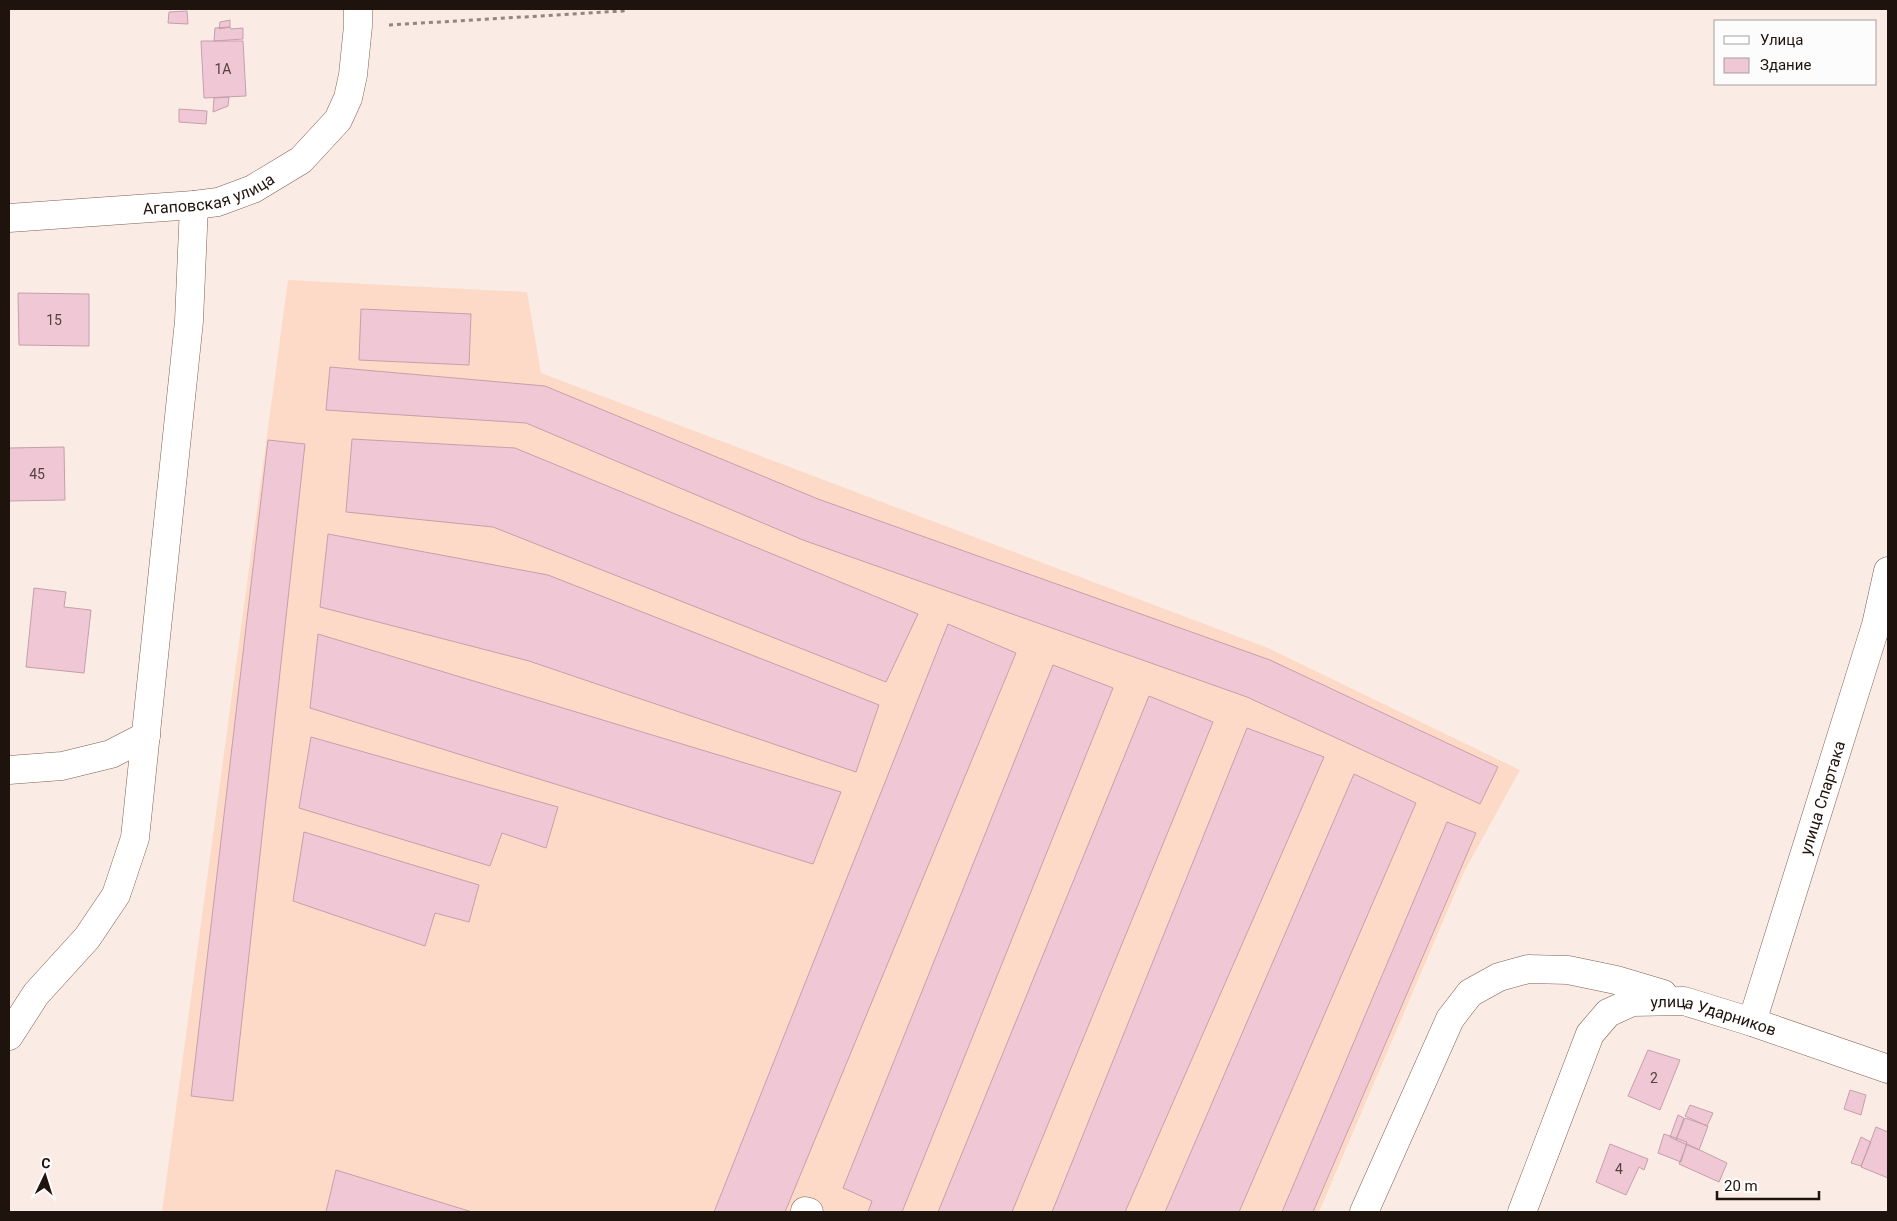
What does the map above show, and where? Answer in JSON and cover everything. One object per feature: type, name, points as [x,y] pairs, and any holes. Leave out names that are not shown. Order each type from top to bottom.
[{"type":"street","name":"Агаповская улица","points":[[9,218],[194,205],[218,202],[253,189],[301,160],[338,120],[348,98],[353,75],[358,18]]},
{"type":"street","points":[[9,1036],[36,994],[87,938],[116,895],[135,838],[189,321],[194,205]]},
{"type":"street","name":"улица Спартака","points":[[1752,1022],[1876,625],[1888,572]]},
{"type":"street","points":[[9,770],[62,766],[111,754],[146,736]]},
{"type":"street","points":[[1364,1212],[1450,1019],[1470,993],[1499,977],[1528,969],[1568,970],[1616,980],[1684,1001]]},
{"type":"street","name":"улица Ударников","points":[[1522,1212],[1590,1034],[1608,1014],[1632,1002],[1684,1001],[1752,1022],[1888,1069]]},
{"type":"path","points":[[358,18],[622,11],[628,9]]},
{"type":"shaded area","points":[[288,280],[527,292],[541,373],[1268,648],[1520,770],[1464,872],[1319,1212],[162,1212]]},
{"type":"building","points":[[187,11],[188,24],[168,23],[169,12]]},
{"type":"building","points":[[230,20],[230,27],[219,29],[220,22]]},
{"type":"building","points":[[230,27],[231,29],[243,28],[243,39],[214,41],[215,28]]},
{"type":"building","points":[[201,41],[243,41],[246,96],[204,98]]},
{"type":"building","points":[[229,97],[228,106],[213,112],[214,98]]},
{"type":"building","points":[[179,109],[207,111],[206,124],[179,122]]},
{"type":"building","points":[[18,293],[89,294],[89,346],[19,345]]},
{"type":"building","points":[[361,309],[471,314],[469,365],[359,360]]},
{"type":"building","points":[[330,367],[545,386],[818,499],[1270,660],[1498,767],[1480,804],[1247,697],[803,540],[526,423],[326,410]]},
{"type":"building","points":[[352,439],[515,448],[918,614],[886,682],[493,527],[346,512]]},
{"type":"building","points":[[268,440],[305,444],[233,1101],[191,1096]]},
{"type":"building","points":[[64,447],[65,500],[9,501],[9,448]]},
{"type":"building","points":[[328,534],[548,575],[879,705],[856,772],[529,661],[320,607]]},
{"type":"building","points":[[34,588],[66,592],[64,607],[91,610],[84,673],[26,667]]},
{"type":"building","points":[[948,624],[1016,653],[785,1212],[714,1212]]},
{"type":"building","points":[[318,634],[841,792],[813,864],[310,708]]},
{"type":"building","points":[[1053,665],[1113,688],[902,1212],[868,1212],[872,1201],[843,1188]]},
{"type":"building","points":[[1149,696],[1213,722],[1012,1212],[938,1212]]},
{"type":"building","points":[[1247,728],[1324,757],[1125,1212],[1052,1212]]},
{"type":"building","points":[[311,737],[558,807],[546,848],[502,833],[490,866],[299,808]]},
{"type":"building","points":[[1354,774],[1416,803],[1239,1212],[1165,1212]]},
{"type":"building","points":[[1447,822],[1476,833],[1313,1212],[1282,1212]]},
{"type":"building","points":[[304,832],[479,885],[469,922],[435,913],[425,946],[293,901]]},
{"type":"building","points":[[1648,1050],[1680,1060],[1660,1110],[1628,1096]]},
{"type":"building","points":[[1850,1090],[1866,1095],[1861,1115],[1844,1109]]},
{"type":"building","points":[[1690,1105],[1713,1113],[1707,1126],[1685,1116]]},
{"type":"building","points":[[1678,1115],[1684,1118],[1676,1140],[1670,1137]]},
{"type":"building","points":[[1685,1118],[1708,1126],[1699,1150],[1676,1140]]},
{"type":"building","points":[[1876,1127],[1888,1132],[1888,1178],[1861,1167]]},
{"type":"building","points":[[1664,1134],[1687,1142],[1681,1162],[1658,1153]]},
{"type":"building","points":[[1861,1137],[1871,1142],[1861,1166],[1851,1163]]},
{"type":"building","points":[[1610,1144],[1648,1159],[1644,1170],[1639,1167],[1626,1195],[1596,1182]]},
{"type":"building","points":[[1687,1144],[1727,1163],[1719,1182],[1679,1164]]},
{"type":"building","points":[[336,1170],[472,1212],[326,1212]]}]
